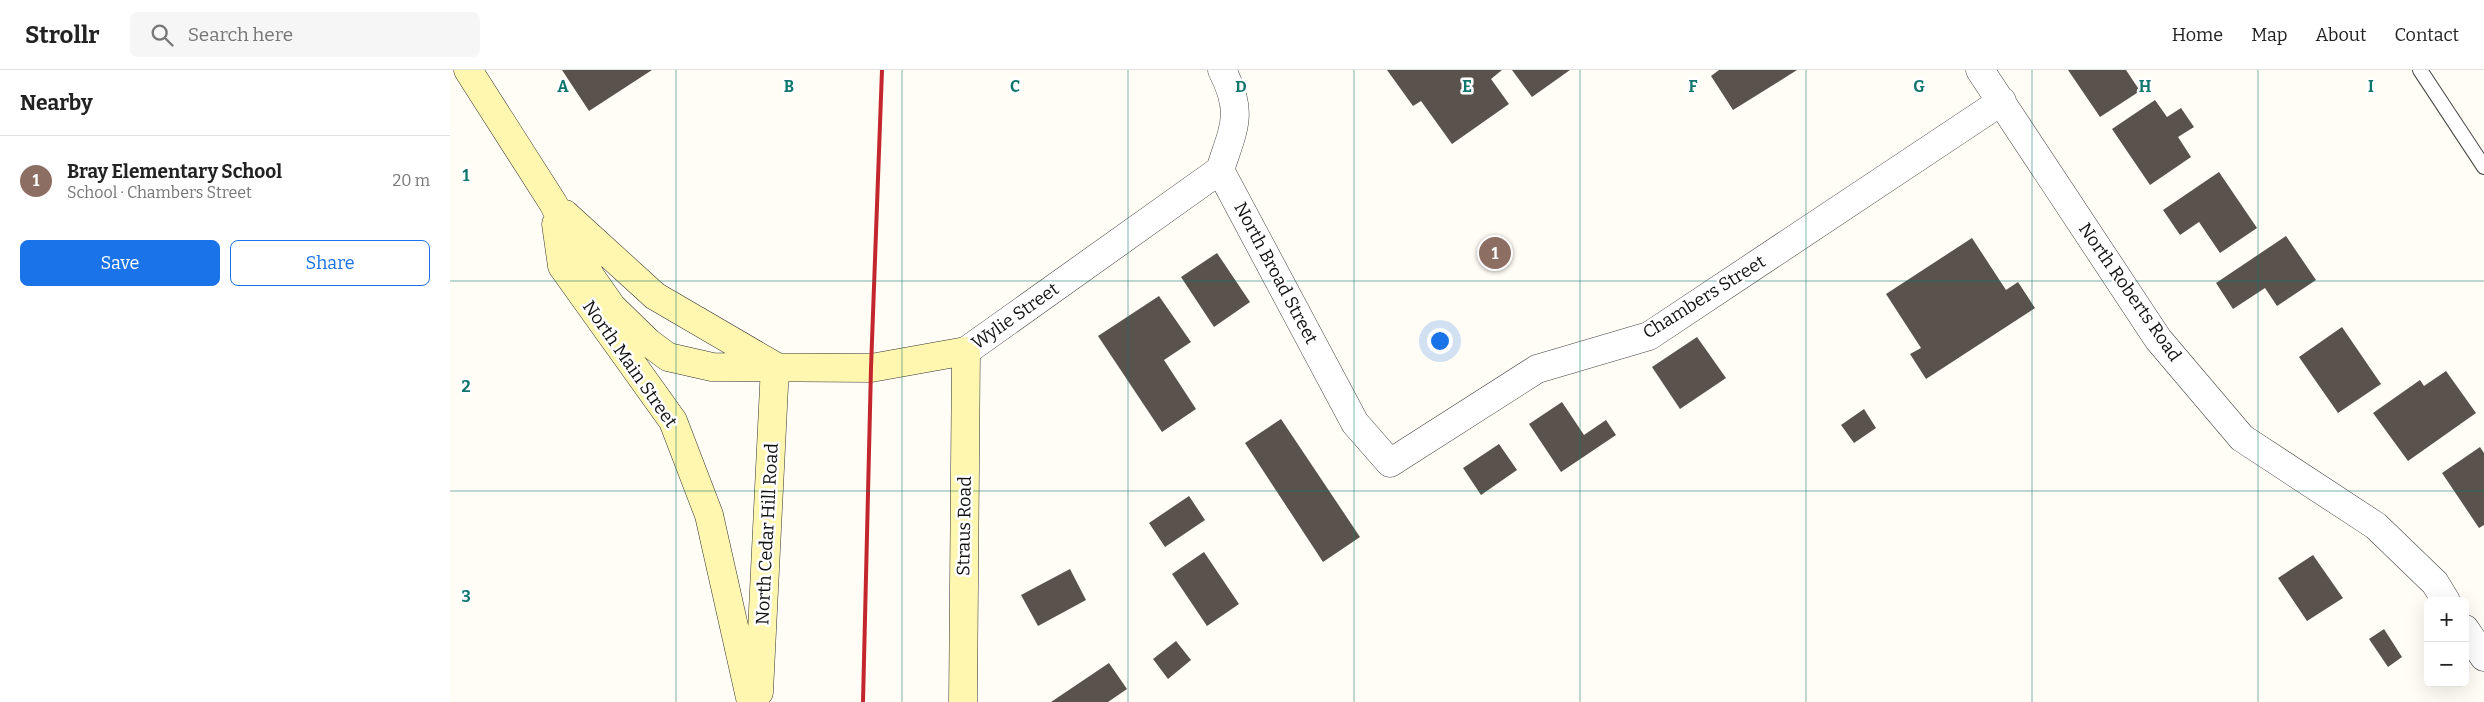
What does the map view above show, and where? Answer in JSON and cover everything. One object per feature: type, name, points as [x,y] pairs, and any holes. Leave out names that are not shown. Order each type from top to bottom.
[{"type":"street","name":"North Main Street","points":[[468,70],[553,203],[591,277],[612,307],[648,342],[668,357],[712,367],[775,366]]},
{"type":"street","points":[[1220,170],[1236,124],[1234,93],[1222,70]]},
{"type":"street","name":"North Roberts Road","points":[[1980,70],[2158,339],[2242,438],[2376,526],[2435,583],[2444,597]]},
{"type":"street","name":"Chambers Street","points":[[1390,463],[1537,369],[1649,336],[2002,101]]},
{"type":"street","name":"Wylie Street","points":[[775,366],[871,368],[966,350],[1220,170]]},
{"type":"street","name":"North Broad Street","points":[[1220,170],[1355,423],[1390,463]]},
{"type":"street","name":"North Main Street","points":[[553,203],[654,296],[775,366]]},
{"type":"street","name":"North Main Street","points":[[553,203],[562,266],[673,421],[709,515],[751,702]]},
{"type":"street","name":"Straus Road","points":[[963,702],[966,350]]},
{"type":"street","name":"North Cedar Hill Road","points":[[759,702],[775,366]]},
{"type":"street","points":[[2469,635],[2484,657]]},
{"type":"lane","points":[[2420,70],[2484,167]]},
{"type":"building","points":[[562,70],[652,70],[589,111]]},
{"type":"building","points":[[1387,70],[1502,70],[1491,79],[1509,104],[1452,144],[1421,101],[1413,106]]},
{"type":"building","points":[[1512,70],[1570,70],[1532,97]]},
{"type":"building","points":[[1719,70],[1797,70],[1733,110],[1711,76]]},
{"type":"building","points":[[2068,70],[2126,70],[2140,91],[2100,117]]},
{"type":"building","points":[[2155,100],[2167,117],[2181,108],[2194,127],[2178,137],[2191,157],[2150,185],[2112,129]]},
{"type":"building","points":[[2219,172],[2257,228],[2220,253],[2199,222],[2180,235],[2163,210]]},
{"type":"building","points":[[2286,236],[2316,280],[2277,306],[2265,288],[2233,309],[2216,283]]},
{"type":"building","points":[[1972,238],[2006,290],[2018,282],[2035,308],[1926,379],[1910,354],[1921,348],[1886,294]]},
{"type":"building","points":[[1217,253],[1250,302],[1214,327],[1181,277]]},
{"type":"building","points":[[1159,296],[1191,342],[1164,360],[1196,409],[1162,432],[1098,336]]},
{"type":"building","points":[[2342,327],[2381,384],[2338,413],[2299,357]]},
{"type":"building","points":[[1697,337],[1726,378],[1680,409],[1652,367]]},
{"type":"building","points":[[2446,371],[2476,413],[2408,461],[2373,413],[2420,380],[2424,386]]},
{"type":"building","points":[[1562,402],[1584,435],[1606,420],[1616,435],[1561,472],[1529,424]]},
{"type":"building","points":[[1864,409],[1876,428],[1854,443],[1841,425]]},
{"type":"building","points":[[1281,419],[1360,537],[1323,562],[1245,443]]},
{"type":"building","points":[[1499,444],[1517,470],[1481,495],[1463,468]]},
{"type":"building","points":[[2480,447],[2484,453],[2484,525],[2479,528],[2442,473]]},
{"type":"building","points":[[1189,496],[1205,520],[1165,547],[1149,523]]},
{"type":"building","points":[[1204,552],[1239,604],[1207,626],[1172,574]]},
{"type":"building","points":[[2313,555],[2343,598],[2307,621],[2278,578]]},
{"type":"building","points":[[1070,569],[1086,600],[1038,626],[1021,595]]},
{"type":"building","points":[[2384,629],[2402,657],[2388,667],[2369,639]]},
{"type":"building","points":[[1176,641],[1191,660],[1168,679],[1153,659]]},
{"type":"building","points":[[1109,663],[1127,689],[1108,702],[1051,702]]},
{"type":"railway","points":[[863,702],[871,368],[882,70]]},
{"type":"place","name":"Bray Elementary School","points":[[1495,253]]}]
